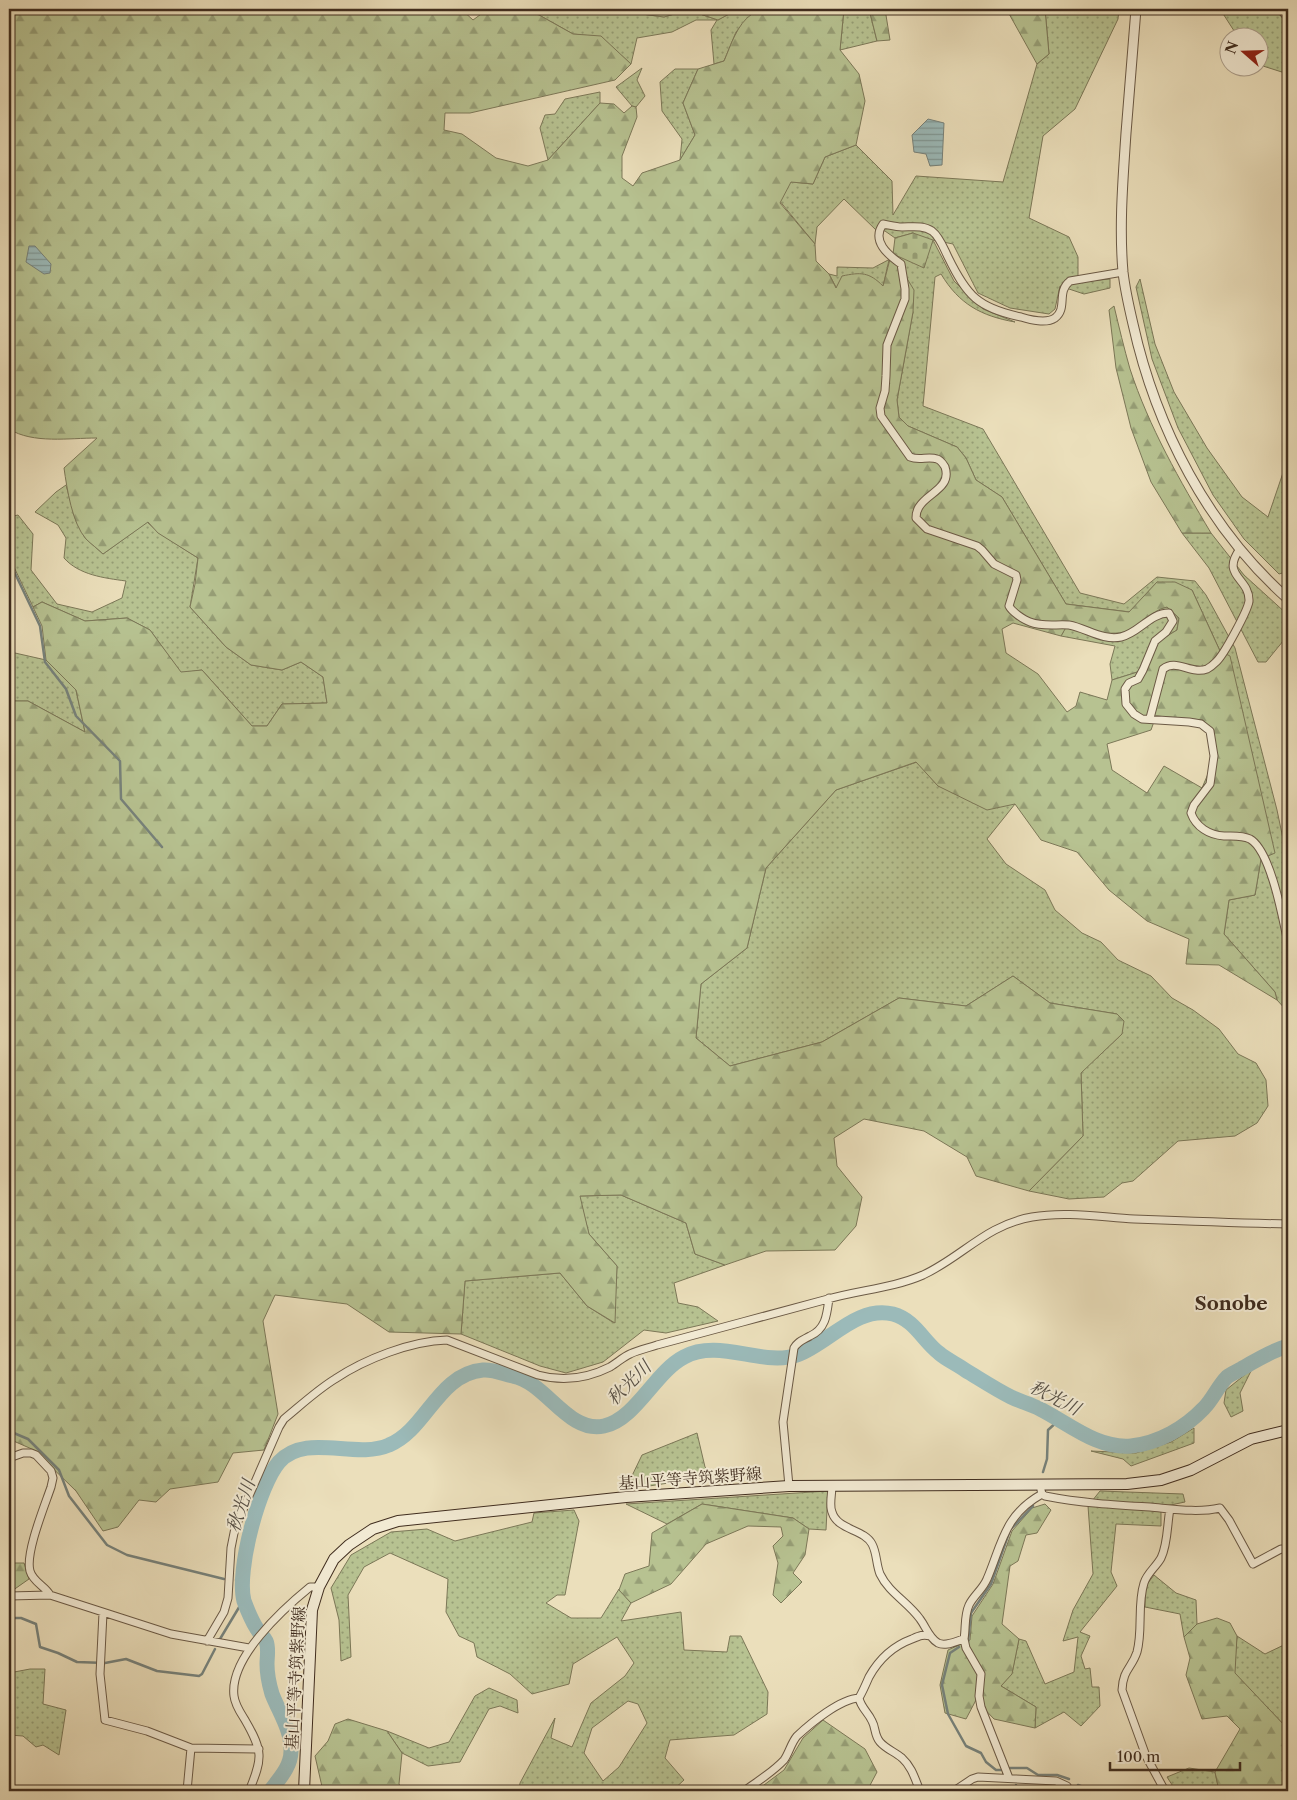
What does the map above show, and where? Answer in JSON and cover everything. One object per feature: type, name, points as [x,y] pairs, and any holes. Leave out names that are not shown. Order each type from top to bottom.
[{"type":"main road","name":"基山平等寺筑紫野線","points":[[304,1791],[312,1610],[319,1587],[334,1559],[349,1545],[374,1529],[398,1521],[626,1497],[789,1486],[1042,1489],[1127,1484],[1161,1480],[1191,1470],[1251,1440],[1288,1430]]},
{"type":"street","points":[[1136,9],[1121,199],[1123,272],[1139,352],[1157,405],[1180,456],[1207,504],[1240,549],[1288,599]]},
{"type":"street","points":[[1280,9],[1288,18]]},
{"type":"street","points":[[1123,272],[1070,281],[1063,289],[1062,307],[1057,316],[1052,320],[1044,321],[1028,319],[988,308],[968,292],[956,275],[940,240],[934,232],[919,227],[883,224],[879,230],[879,238],[886,252],[901,264],[905,299],[887,346],[885,391],[880,408],[880,416],[910,458],[916,460],[937,459],[945,469],[947,478],[919,506],[916,518],[927,529],[977,546],[994,564],[1016,575],[1018,580],[1009,606],[1011,610],[1034,623],[1069,625],[1108,638],[1120,638],[1132,633],[1154,617],[1162,613],[1169,613],[1174,621],[1155,641],[1138,679],[1129,683],[1125,689],[1126,704],[1134,714],[1142,718],[1201,724],[1210,731],[1214,756],[1210,784],[1194,805],[1191,813],[1194,823],[1215,834],[1237,835],[1250,840],[1258,847],[1264,857],[1280,905],[1288,943]]},
{"type":"street","points":[[1150,718],[1162,669],[1167,665],[1175,665],[1192,670],[1206,669],[1216,662],[1242,618],[1249,599],[1247,590],[1234,572],[1232,565],[1234,557],[1240,549]]},
{"type":"street","points":[[207,1641],[224,1612],[228,1598],[231,1548],[235,1528],[279,1427],[284,1420],[335,1378],[371,1360],[415,1344],[434,1340],[447,1340],[551,1378],[564,1379],[586,1376],[610,1367],[631,1353],[829,1298],[899,1283],[923,1274],[982,1236],[998,1228],[1030,1217],[1056,1213],[1185,1221],[1288,1224]]},
{"type":"street","points":[[789,1486],[783,1422],[794,1348],[797,1342],[815,1334],[823,1327],[829,1298]]},
{"type":"street","points":[[9,1458],[30,1453],[36,1455],[51,1471],[53,1478],[51,1487],[33,1541],[29,1562],[30,1571],[34,1579],[47,1589],[50,1595]]},
{"type":"street","points":[[832,1486],[831,1511],[834,1518],[844,1526],[867,1536],[874,1546],[880,1573],[890,1590],[911,1607],[926,1627],[930,1636]]},
{"type":"street","points":[[1009,1778],[981,1707],[979,1696],[981,1674],[966,1648],[964,1639],[965,1614],[970,1602],[987,1581],[1005,1531],[1016,1515],[1042,1489],[1055,1498],[1085,1502],[1170,1509],[1211,1510],[1220,1508],[1229,1520],[1253,1564],[1281,1549],[1288,1550]]},
{"type":"street","points":[[1165,1791],[1146,1756],[1122,1690],[1126,1670],[1136,1654],[1139,1644],[1144,1582],[1164,1550],[1170,1509]]},
{"type":"street","points":[[250,1791],[259,1762],[259,1749],[254,1735],[237,1706],[234,1696],[236,1676],[249,1648],[255,1641],[310,1587],[319,1587]]},
{"type":"street","points":[[9,1596],[50,1595],[171,1634],[249,1648]]},
{"type":"street","points":[[103,1613],[100,1663],[105,1720],[147,1731],[191,1748],[259,1749]]},
{"type":"street","points":[[920,1791],[916,1778],[902,1757],[880,1743],[875,1734],[872,1720],[860,1704],[859,1698],[879,1662],[901,1643],[924,1634],[930,1636],[939,1644],[945,1645],[964,1639]]},
{"type":"street","points":[[744,1791],[776,1767],[785,1758],[797,1737],[837,1704],[851,1698],[859,1698]]},
{"type":"street","points":[[187,1791],[191,1748]]},
{"type":"street","points":[[954,1791],[972,1779],[978,1778],[1056,1781],[1067,1786],[1070,1791]]},
{"type":"green space","points":[[9,9],[461,9],[473,20],[488,9],[518,9],[539,15],[573,34],[601,36],[631,64],[615,80],[470,113],[445,113],[444,130],[462,134],[496,158],[528,166],[548,160],[600,103],[614,104],[624,113],[632,106],[636,107],[637,117],[622,156],[622,178],[633,186],[642,173],[680,160],[695,135],[683,103],[698,69],[724,61],[735,35],[747,18],[752,14],[770,9],[844,9],[840,50],[859,74],[865,101],[856,145],[825,157],[813,184],[791,182],[780,203],[815,244],[816,261],[829,274],[836,288],[842,276],[854,274],[869,276],[883,286],[890,259],[900,267],[914,290],[913,312],[897,400],[899,417],[908,426],[957,447],[966,458],[976,480],[1002,497],[1066,604],[1129,612],[1157,582],[1175,582],[1192,590],[1220,651],[1230,656],[1275,853],[1261,859],[1255,895],[1229,900],[1224,934],[1275,992],[1277,1000],[1219,965],[1186,964],[1189,939],[1147,921],[1109,890],[1077,852],[1041,840],[1015,804],[987,810],[938,786],[916,762],[836,790],[766,868],[747,948],[701,984],[696,1038],[730,1066],[822,1042],[899,998],[966,1006],[1013,976],[1050,1003],[1117,1014],[1124,1021],[1122,1034],[1081,1073],[1083,1136],[1029,1191],[976,1176],[967,1157],[924,1131],[864,1119],[834,1138],[837,1166],[862,1197],[856,1226],[835,1250],[766,1251],[725,1265],[695,1254],[686,1223],[621,1195],[580,1196],[589,1234],[617,1266],[615,1323],[587,1306],[560,1273],[465,1281],[461,1334],[389,1332],[347,1304],[275,1295],[263,1321],[278,1414],[264,1450],[233,1453],[218,1482],[170,1489],[156,1502],[139,1500],[118,1527],[103,1531],[76,1491],[34,1450],[9,1439],[9,692],[12,701],[28,701],[85,732],[76,690],[46,660],[42,626],[33,607],[42,602],[85,621],[127,618],[150,630],[181,672],[202,670],[252,726],[267,726],[282,704],[327,703],[323,677],[301,662],[282,670],[251,665],[226,647],[190,607],[198,558],[158,533],[148,522],[103,554],[86,539],[74,515],[64,468],[97,438],[29,437],[9,429]],"holes":[[[1167,607],[1179,618],[1177,630],[1159,641],[1147,669],[1112,680],[1107,700],[1080,692],[1076,706],[1067,712],[1038,674],[1006,653],[1002,629],[1013,623],[1061,636],[1068,624],[1099,632],[1115,633],[1136,628],[1156,612]],[[1156,716],[1203,720],[1212,729],[1216,755],[1202,788],[1164,766],[1147,793],[1112,770],[1107,744],[1151,730]]]},
{"type":"green space","points":[[518,9],[605,9],[664,17],[688,10],[718,20],[738,9],[766,9],[751,15],[736,32],[724,61],[714,64],[711,30],[717,20],[696,20],[672,32],[637,38],[631,64],[601,37],[573,34],[539,15]]},
{"type":"green space","points":[[605,9],[738,9],[718,20],[688,10],[664,17]]},
{"type":"green space","points":[[844,9],[869,9],[877,41],[840,50]]},
{"type":"green space","points":[[869,9],[885,9],[890,40],[877,41]]},
{"type":"green space","points":[[1001,9],[1045,9],[1049,54],[1037,64],[1008,12]]},
{"type":"green space","points":[[1045,9],[1119,9],[1118,19],[1075,109],[1043,136],[1029,218],[1069,237],[1078,257],[1078,282],[1110,279],[1110,288],[1084,294],[1060,286],[1055,309],[1049,314],[1010,308],[978,293],[953,244],[933,240],[954,281],[983,309],[1015,322],[992,316],[972,307],[955,293],[941,274],[935,277],[923,406],[983,429],[1080,593],[1124,604],[1157,577],[1195,581],[1206,595],[1235,648],[1277,810],[1288,863],[1288,1012],[1277,1000],[1275,992],[1224,934],[1229,900],[1255,895],[1261,859],[1274,852],[1220,651],[1192,590],[1157,582],[1130,612],[1066,604],[1002,497],[976,480],[966,458],[957,447],[908,426],[899,417],[897,400],[913,312],[889,260],[883,286],[837,289],[829,274],[837,276],[837,267],[873,268],[890,259],[913,233],[895,238],[885,231],[876,230],[844,199],[817,227],[815,244],[751,166],[791,182],[813,184],[825,157],[856,145],[892,181],[893,215],[916,176],[1003,182],[1037,64],[1049,54]]},
{"type":"green space","points":[[1220,9],[1288,9],[1288,74],[1270,68],[1270,28],[1232,28]]},
{"type":"green space","points":[[642,68],[637,80],[645,96],[636,107],[632,106],[616,87]]},
{"type":"green space","points":[[675,69],[698,69],[683,103],[695,135],[680,160],[682,139],[662,111],[660,82]]},
{"type":"green space","points":[[600,92],[600,103],[548,160],[540,128],[545,115],[555,114],[565,99]]},
{"type":"green space","points":[[913,233],[933,240],[924,268],[893,254],[895,238]]},
{"type":"green space","points":[[1140,279],[1155,344],[1174,392],[1207,448],[1242,497],[1268,517],[1288,458],[1288,565],[1286,572],[1279,574],[1244,539],[1213,495],[1178,428],[1152,359],[1136,287]]},
{"type":"green space","points":[[1114,306],[1130,369],[1146,412],[1177,474],[1211,533],[1182,533],[1151,482],[1131,428],[1116,368],[1109,310]]},
{"type":"green space","points":[[66,485],[76,521],[85,538],[103,554],[147,522],[159,533],[198,558],[190,607],[226,647],[251,665],[282,670],[301,662],[323,677],[327,703],[282,704],[267,726],[252,726],[202,670],[181,673],[150,630],[127,618],[85,621],[42,602],[33,607],[9,559],[9,517],[18,515],[33,534],[31,570],[57,604],[92,612],[122,598],[126,581],[92,575],[70,564],[64,558],[66,538],[58,525],[35,512]]},
{"type":"green space","points":[[1182,533],[1211,533],[1244,575],[1288,615],[1288,635],[1266,662],[1258,662],[1209,568]]},
{"type":"green space","points":[[1167,607],[1179,618],[1177,630],[1159,641],[1147,669],[1112,680],[1110,664],[1115,646],[1061,636],[1067,624],[1131,630],[1157,609]]},
{"type":"green space","points":[[15,653],[46,660],[76,690],[85,732],[28,701],[12,701],[9,692],[9,658]]},
{"type":"green space","points":[[917,762],[938,786],[1015,804],[987,839],[1006,864],[1045,890],[1055,910],[1082,933],[1101,942],[1118,960],[1151,976],[1172,998],[1193,1010],[1219,1029],[1238,1054],[1256,1063],[1266,1080],[1268,1106],[1257,1123],[1235,1136],[1178,1141],[1133,1181],[1122,1183],[1104,1197],[1069,1199],[1029,1191],[1083,1136],[1081,1072],[1122,1034],[1117,1014],[1050,1003],[1013,976],[966,1006],[899,998],[822,1042],[730,1066],[696,1038],[701,984],[747,948],[766,868],[836,790]]},
{"type":"green space","points":[[621,1195],[686,1223],[695,1254],[725,1265],[674,1283],[678,1303],[698,1307],[718,1321],[666,1333],[644,1330],[603,1362],[566,1373],[540,1366],[461,1334],[465,1281],[560,1273],[587,1306],[614,1323],[617,1266],[589,1234],[579,1196]]},
{"type":"green space","points":[[1252,1369],[1240,1393],[1243,1411],[1231,1417],[1224,1403],[1226,1390]]},
{"type":"green space","points":[[1194,1428],[1194,1443],[1131,1466],[1123,1459],[1091,1451],[1136,1453],[1171,1442]]},
{"type":"green space","points":[[697,1433],[705,1467],[714,1476],[636,1488],[629,1482],[642,1455]]},
{"type":"green space","points":[[828,1491],[826,1530],[809,1529],[793,1518],[702,1504],[667,1524],[626,1504]]},
{"type":"green space","points":[[1100,1491],[1183,1494],[1185,1502],[1161,1507],[1161,1526],[1116,1524],[1111,1572],[1117,1586],[1080,1632],[1090,1636],[1081,1656],[1085,1669],[1090,1668],[1092,1687],[1099,1687],[1100,1706],[1081,1726],[1064,1712],[1035,1728],[1036,1707],[1001,1686],[1012,1673],[1019,1639],[1026,1641],[1045,1684],[1074,1672],[1078,1637],[1063,1641],[1073,1610],[1093,1574],[1088,1506]]},
{"type":"green space","points":[[702,1504],[793,1518],[809,1529],[805,1555],[793,1573],[802,1582],[781,1603],[773,1595],[778,1563],[773,1546],[783,1536],[781,1527],[748,1526],[706,1544],[671,1584],[631,1603],[619,1590],[625,1574],[649,1566],[652,1533]]},
{"type":"green space","points":[[1045,1504],[1051,1510],[1037,1533],[1026,1535],[1018,1561],[1010,1566],[1002,1624],[1019,1639],[1012,1674],[1001,1686],[1036,1707],[1035,1728],[994,1719],[976,1700],[966,1719],[945,1713],[940,1685],[948,1650],[970,1640],[972,1616],[993,1584],[1012,1531],[1032,1508]]},
{"type":"green space","points":[[574,1510],[579,1521],[565,1595],[557,1595],[546,1603],[571,1618],[601,1618],[619,1589],[631,1603],[621,1621],[681,1612],[684,1650],[727,1652],[730,1636],[741,1636],[768,1692],[767,1714],[734,1735],[670,1740],[665,1758],[684,1780],[672,1791],[519,1791],[520,1783],[555,1718],[551,1738],[572,1747],[591,1703],[625,1676],[634,1663],[617,1637],[573,1664],[569,1684],[532,1694],[510,1674],[477,1657],[474,1643],[459,1636],[446,1612],[448,1579],[390,1553],[364,1567],[348,1595],[351,1657],[341,1661],[339,1620],[331,1588],[351,1555],[391,1532],[427,1529],[455,1541],[532,1522],[534,1513]],"holes":[[[628,1701],[638,1704],[647,1723],[619,1767],[603,1781],[584,1753],[592,1728]]]},
{"type":"green space","points":[[9,1555],[12,1563],[24,1563],[29,1579],[9,1593]]},
{"type":"green space","points":[[1154,1575],[1176,1593],[1196,1600],[1197,1624],[1184,1637],[1180,1614],[1145,1607],[1145,1587]]},
{"type":"green space","points":[[1217,1618],[1230,1623],[1237,1636],[1235,1673],[1285,1726],[1288,1724],[1288,1791],[1219,1791],[1215,1772],[1240,1729],[1227,1716],[1202,1719],[1186,1675],[1190,1658],[1184,1637],[1197,1624]]},
{"type":"green space","points":[[1237,1636],[1265,1654],[1288,1643],[1288,1724],[1285,1726],[1234,1673]]},
{"type":"green space","points":[[30,1669],[45,1669],[43,1704],[66,1710],[59,1755],[43,1745],[36,1747],[23,1736],[9,1735],[9,1673]]},
{"type":"green space","points":[[489,1688],[517,1700],[518,1713],[500,1706],[489,1709],[460,1762],[428,1766],[402,1753],[387,1731],[429,1748],[449,1742],[475,1696]]},
{"type":"green space","points":[[348,1719],[387,1731],[402,1753],[399,1784],[403,1791],[323,1791],[315,1756],[328,1741],[335,1724]]},
{"type":"green space","points":[[823,1720],[865,1749],[877,1772],[867,1791],[756,1791],[784,1770],[803,1738]]},
{"type":"green space","points":[[1189,1768],[1215,1772],[1219,1791],[1176,1791],[1167,1777]]},
{"type":"water","points":[[928,119],[944,123],[942,165],[930,166],[926,154],[914,152],[912,135]]},
{"type":"water","points":[[29,246],[35,246],[51,264],[50,273],[44,274],[26,262]]},
{"type":"waterway","points":[[9,562],[40,626],[45,662],[66,689],[76,716],[120,761],[121,799],[162,847]]},
{"type":"waterway","name":"秋光川","points":[[270,1791],[287,1768],[291,1744],[270,1686],[267,1667],[267,1644],[248,1611],[242,1587],[246,1550],[251,1529],[271,1473],[279,1462],[290,1453],[303,1449],[317,1447],[361,1450],[376,1449],[389,1445],[402,1438],[413,1428],[443,1392],[455,1381],[468,1374],[490,1370],[525,1380],[579,1422],[591,1426],[604,1426],[615,1422],[626,1414],[664,1373],[684,1357],[712,1350],[770,1358],[784,1358],[797,1355],[809,1349],[855,1320],[867,1315],[893,1314],[901,1317],[913,1326],[942,1355],[999,1391],[1037,1407],[1083,1434],[1106,1443],[1118,1446],[1131,1446],[1152,1442],[1180,1428],[1204,1408],[1227,1377],[1269,1353],[1288,1346]]},
{"type":"waterway","points":[[1043,1472],[1047,1459],[1048,1430],[1059,1420]]},
{"type":"waterway","points":[[9,1431],[28,1439],[59,1470],[69,1496],[107,1545],[127,1555],[224,1579]]},
{"type":"waterway","points":[[968,1642],[971,1613],[991,1584],[1010,1530],[1033,1506]]},
{"type":"waterway","name":"秋光川","points":[[236,1580],[243,1580]]},
{"type":"waterway","points":[[220,1639],[244,1599]]},
{"type":"waterway","points":[[9,1618],[21,1618],[36,1624],[40,1647],[77,1662],[105,1663],[126,1659],[157,1671],[199,1676],[202,1674],[215,1649]]},
{"type":"waterway","points":[[959,1647],[950,1653],[942,1685],[948,1714],[966,1746],[981,1753],[986,1762],[996,1770],[1001,1770]]},
{"type":"waterway","points":[[1010,1768],[1027,1768],[1038,1775],[1057,1775],[1069,1779]]},
{"type":"waterway","points":[[1016,1785],[1016,1791]]},
{"type":"waterway","points":[[1078,1785],[1094,1791]]},
{"type":"district","name":"Sonobe","points":[[1231,1303]]}]
